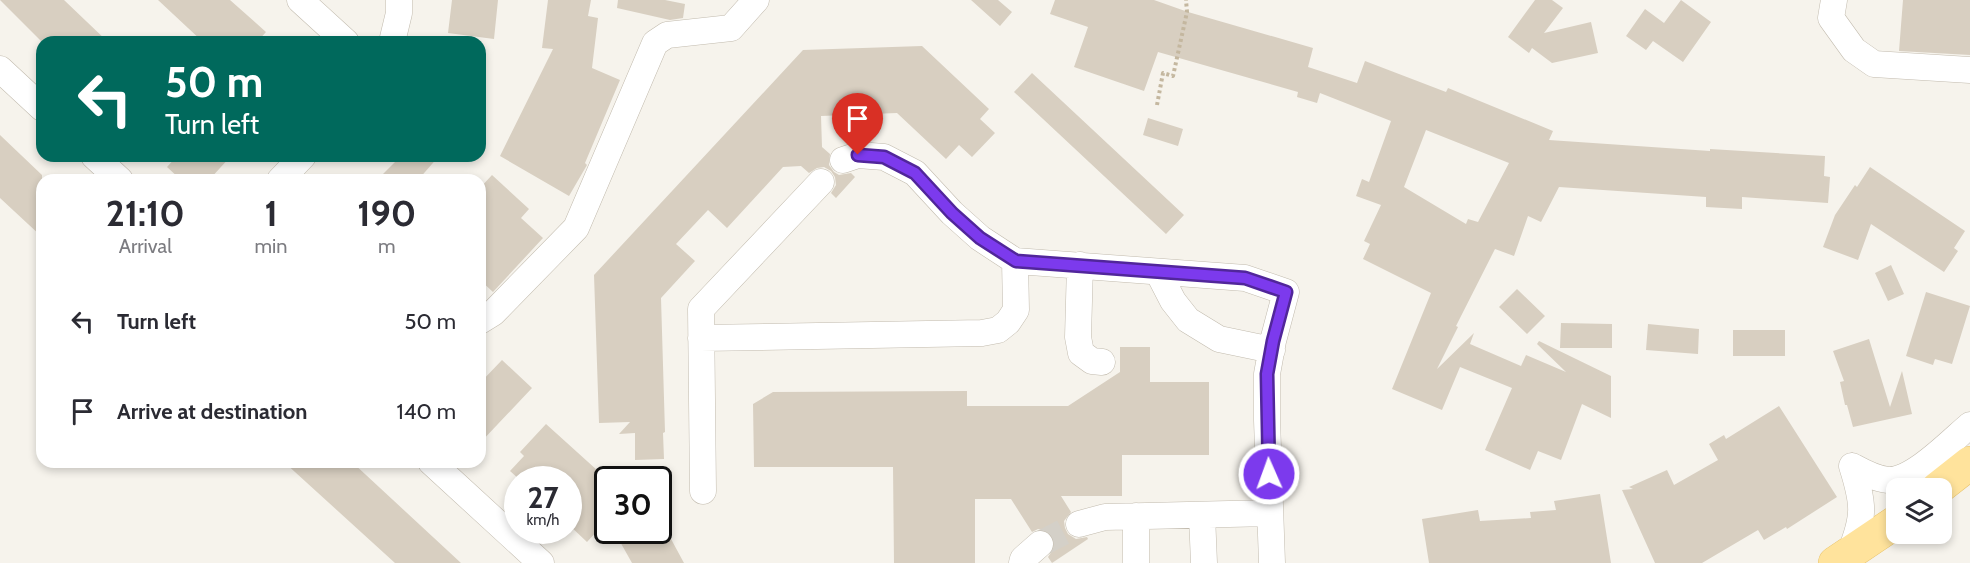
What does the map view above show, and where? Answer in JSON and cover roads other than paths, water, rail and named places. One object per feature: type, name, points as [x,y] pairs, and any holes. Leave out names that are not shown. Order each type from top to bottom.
[{"type":"main road","points":[[1951,478],[1970,463]]},
{"type":"main road","points":[[1842,558],[1886,529]]},
{"type":"street","points":[[300,0],[339,36]]},
{"type":"street","points":[[393,36],[399,12],[399,0]]},
{"type":"street","points":[[486,317],[493,313],[576,228],[655,43],[668,35],[731,28],[756,0]]},
{"type":"street","points":[[1834,0],[1831,18],[1854,50],[1874,64],[1970,70]]},
{"type":"street","points":[[0,69],[36,102]]},
{"type":"street","points":[[843,160],[858,155],[884,157],[915,173],[952,213],[980,238],[1016,261],[1245,278],[1286,292],[1272,350],[1267,386],[1272,563]]},
{"type":"street","points":[[100,162],[114,174]]},
{"type":"street","points":[[286,174],[297,162]]},
{"type":"street","points":[[703,491],[701,309],[821,182]]},
{"type":"street","points":[[701,338],[982,333],[998,330],[1008,322],[1016,310],[1016,261]]},
{"type":"street","points":[[1080,266],[1078,337],[1081,353],[1092,361],[1102,362]]},
{"type":"street","points":[[1158,272],[1173,301],[1188,320],[1219,339],[1272,350]]},
{"type":"street","points":[[1842,558],[1859,530],[1862,510],[1861,494],[1852,466],[1873,476],[1889,480],[1908,475],[1970,425]]},
{"type":"street","points":[[438,468],[541,563]]},
{"type":"street","points":[[1079,524],[1105,517],[1270,513]]},
{"type":"street","points":[[1202,515],[1204,563]]},
{"type":"street","points":[[1136,516],[1136,563]]},
{"type":"street","points":[[1022,563],[1023,559],[1040,544]]},
{"type":"tunnel","points":[[1040,544],[1079,524]]}]
